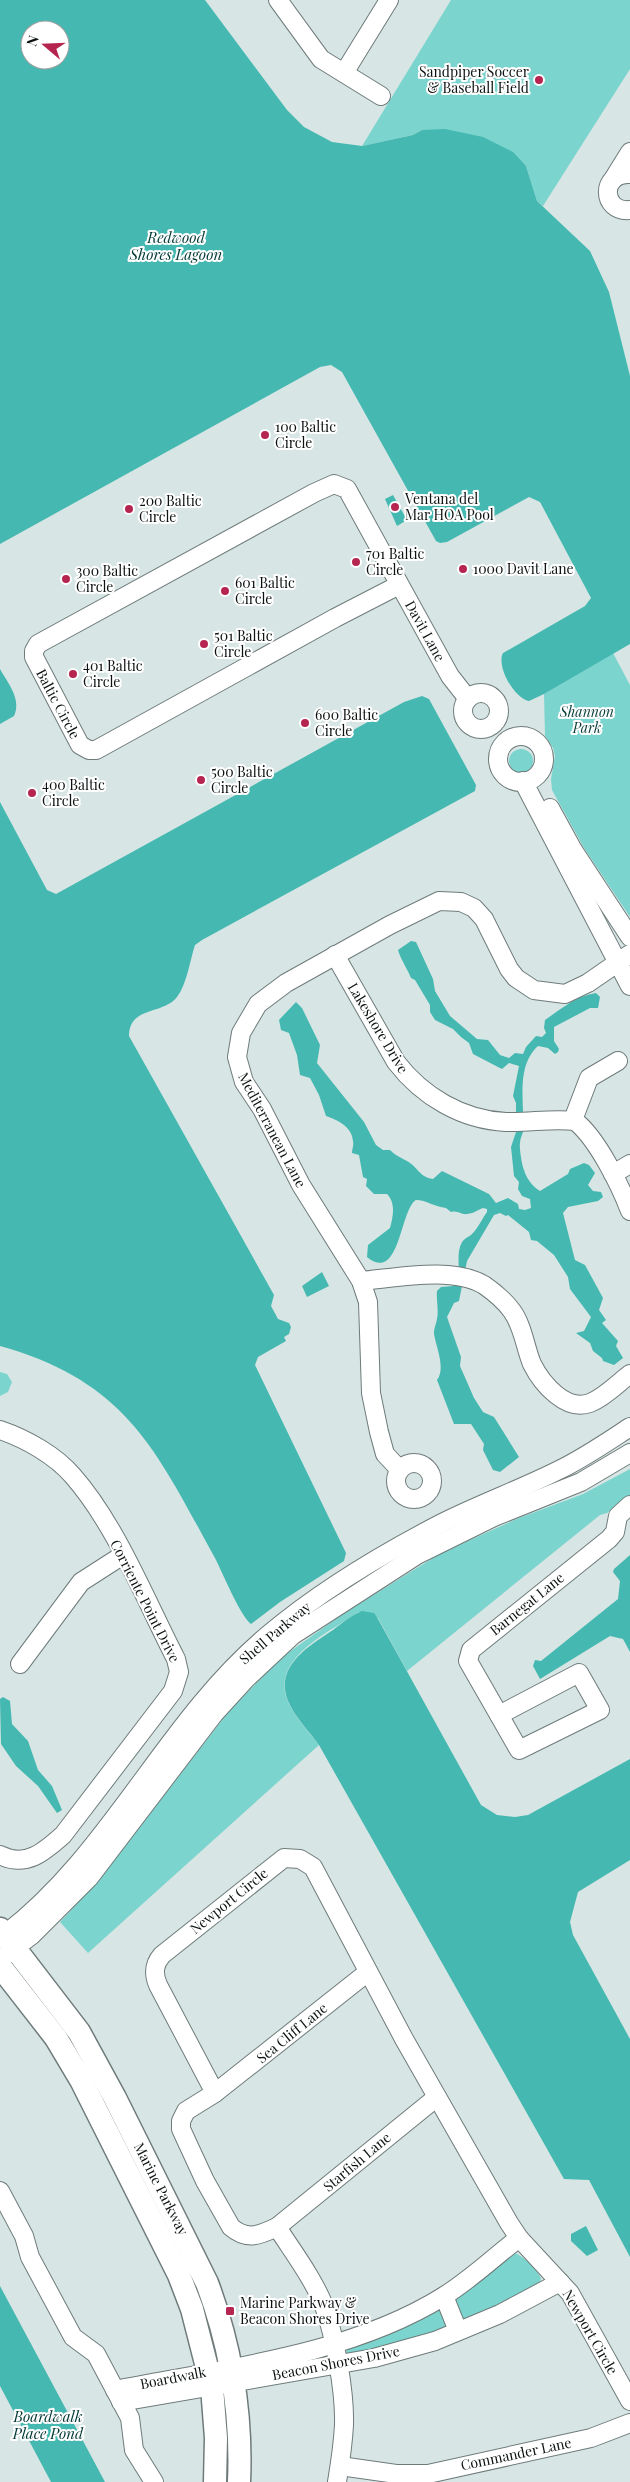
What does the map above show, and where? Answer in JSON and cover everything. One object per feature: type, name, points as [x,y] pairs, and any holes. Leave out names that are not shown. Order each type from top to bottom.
[{"type":"main road","name":"Marine Parkway","points":[[4,1942],[79,2032],[115,2098],[207,2283],[217,2311],[233,2375],[239,2482]]},
{"type":"main road","name":"Marine Parkway","points":[[0,1966],[56,2038],[81,2080],[179,2274],[192,2309],[210,2379],[216,2438],[215,2482]]},
{"type":"street","points":[[278,0],[319,57],[382,96]]},
{"type":"street","points":[[344,73],[389,0]]},
{"type":"street","points":[[630,152],[610,183],[608,194],[613,205],[623,210],[630,210]]},
{"type":"street","points":[[610,183],[618,175],[630,174]]},
{"type":"street","name":"Baltic Circle","points":[[339,485],[331,484],[38,644],[34,651],[35,661],[80,745],[89,750],[96,750],[335,618],[399,585]]},
{"type":"street","name":"Davit Lane","points":[[339,485],[347,489],[450,676],[468,699]]},
{"type":"street","points":[[485,694],[495,700],[499,711],[491,726],[474,728],[466,721],[463,709],[468,699],[473,695],[485,694]]},
{"type":"street","points":[[491,726],[506,742]]},
{"type":"street","points":[[526,736],[539,744],[544,758],[540,772],[529,779],[510,778],[500,767],[499,761],[506,742],[526,736]]},
{"type":"street","points":[[529,779],[630,937]]},
{"type":"street","points":[[529,779],[620,956],[630,986]]},
{"type":"street","name":"Mediterranean Lane","points":[[400,1470],[385,1454],[379,1432],[371,1393],[368,1302],[361,1281],[301,1185],[262,1109],[244,1082],[236,1056],[241,1033],[258,1004],[286,983],[335,954],[416,911],[439,902],[454,900],[474,908],[484,919],[516,978],[534,990],[565,994],[580,988],[620,956]]},
{"type":"street","name":"Lakeshore Drive","points":[[335,954],[396,1062],[408,1077],[427,1094],[463,1113],[486,1120],[515,1122],[573,1120]]},
{"type":"street","points":[[618,1061],[589,1078],[573,1120],[588,1133],[621,1182],[630,1211]]},
{"type":"street","points":[[621,1182],[630,1164]]},
{"type":"street","points":[[361,1281],[450,1275],[467,1278],[496,1294],[512,1311],[533,1365],[546,1383],[564,1401],[578,1405],[590,1403],[630,1374]]},
{"type":"street","name":"Shell Parkway","points":[[4,1942],[83,1858],[206,1697],[268,1635],[320,1596],[413,1538],[444,1522],[560,1470],[630,1427]]},
{"type":"street","name":"Corriente Point Drive","points":[[0,1430],[32,1444],[72,1475],[102,1516],[178,1663],[180,1672],[175,1687],[63,1835],[46,1850],[30,1859],[16,1860],[0,1855]]},
{"type":"street","name":"Shell Parkway","points":[[4,1942],[32,1935],[89,1878],[236,1688],[294,1636],[350,1597],[449,1538],[581,1482],[630,1453]]},
{"type":"street","name":"Barnegat Lane","points":[[500,1715],[579,1673],[600,1710],[519,1750],[468,1661],[471,1650],[609,1539],[615,1532],[618,1516],[630,1506]]},
{"type":"street","points":[[20,1664],[81,1582],[123,1555]]},
{"type":"street","name":"Newport Circle","points":[[214,2093],[158,1985],[155,1967],[162,1955],[280,1860],[287,1857],[300,1859],[313,1867],[436,2097],[519,2238],[570,2293],[630,2402]]},
{"type":"street","name":"Sea Cliff Lane","points":[[214,2093],[368,1972]]},
{"type":"street","points":[[214,2093],[186,2111],[182,2121],[183,2136],[231,2227],[244,2235],[258,2236],[278,2227],[324,2306],[334,2345],[342,2392],[344,2425],[338,2474]]},
{"type":"street","name":"Starfish Lane","points":[[278,2227],[436,2097]]},
{"type":"street","points":[[0,2191],[24,2236],[30,2257],[73,2337],[96,2354],[132,2422],[136,2456],[154,2482]]},
{"type":"street","name":"Beacon Shores Drive","points":[[233,2375],[334,2345],[389,2323],[444,2296],[519,2238]]},
{"type":"street","name":"Beacon Shores Drive","points":[[233,2375],[337,2365],[374,2358],[435,2341],[500,2314],[560,2282]]},
{"type":"street","points":[[444,2296],[458,2330]]},
{"type":"street","name":"Boardwalk","points":[[118,2396],[233,2375]]},
{"type":"street","name":"Commander Lane","points":[[338,2474],[428,2474],[592,2438],[630,2423]]},
{"type":"green space","points":[[451,0],[630,0],[630,69],[543,206],[537,201],[526,166],[422,130],[413,135],[362,146]]},
{"type":"green space","name":"Shannon Park","points":[[613,653],[630,685],[630,917],[584,848],[552,790],[551,779],[555,756],[553,748],[545,736],[544,694]]},
{"type":"green space","points":[[521,749],[526,750],[532,756],[532,766],[526,772],[521,773],[516,772],[510,766],[509,761],[510,756],[516,750]]},
{"type":"green space","points":[[0,1372],[7,1374],[12,1382],[8,1392],[0,1396]]},
{"type":"green space","points":[[630,1469],[630,1495],[607,1513],[600,1515],[407,1671],[378,1618],[359,1612],[318,1638],[294,1660],[287,1673],[285,1688],[289,1704],[319,1745],[88,1953],[60,1922],[98,1881],[229,1711],[282,1657],[343,1614],[441,1553],[519,1518],[583,1494]]},
{"type":"green space","points":[[512,2252],[525,2259],[536,2271],[541,2278],[539,2286],[467,2320],[460,2317],[453,2296]]},
{"type":"green space","points":[[436,2308],[441,2309],[447,2325],[441,2330],[402,2343],[348,2356],[346,2354],[348,2344]]},
{"type":"water","name":"Redwood Shores Lagoon","points":[[0,0],[205,0],[287,110],[304,127],[332,142],[362,146],[413,135],[422,130],[445,129],[483,137],[513,152],[526,166],[537,201],[590,251],[609,292],[630,376],[630,644],[544,694],[529,701],[523,699],[512,688],[504,673],[501,659],[503,653],[585,606],[591,598],[540,502],[529,497],[447,542],[440,543],[436,541],[342,372],[331,365],[320,367],[0,544]]},
{"type":"water","name":"Ventana del Mar HOA Pool","points":[[393,495],[407,520],[397,526],[385,499]]},
{"type":"water","points":[[0,669],[13,692],[16,710],[14,716],[0,724]]},
{"type":"water","points":[[422,696],[429,699],[476,785],[475,791],[202,940],[195,945],[186,979],[177,997],[171,1003],[140,1015],[130,1026],[129,1036],[274,1295],[271,1306],[278,1319],[289,1323],[291,1327],[289,1334],[284,1337],[286,1341],[258,1357],[255,1365],[346,1553],[344,1561],[280,1602],[251,1624],[237,1603],[175,1485],[155,1453],[133,1425],[109,1401],[79,1379],[44,1361],[0,1346],[0,802],[47,890],[56,894],[404,702]]},
{"type":"water","points":[[411,941],[416,942],[433,979],[435,991],[450,1016],[477,1039],[488,1040],[500,1055],[509,1058],[515,1053],[523,1054],[526,1047],[536,1036],[542,1037],[546,1033],[544,1028],[545,1020],[563,1007],[575,1000],[596,993],[600,997],[598,1008],[590,1008],[554,1027],[554,1041],[559,1049],[558,1052],[555,1054],[548,1048],[538,1046],[526,1064],[523,1086],[523,1132],[520,1148],[522,1165],[526,1176],[532,1185],[540,1191],[568,1174],[570,1169],[584,1163],[589,1165],[595,1173],[588,1185],[593,1191],[601,1192],[603,1197],[598,1201],[568,1207],[563,1213],[575,1260],[585,1265],[603,1298],[599,1310],[606,1320],[602,1323],[618,1341],[616,1346],[623,1358],[614,1365],[603,1361],[593,1351],[590,1343],[576,1333],[584,1331],[591,1317],[570,1289],[568,1277],[554,1255],[537,1241],[531,1240],[529,1232],[508,1215],[500,1213],[494,1215],[467,1261],[459,1301],[454,1303],[447,1317],[461,1357],[460,1366],[474,1398],[483,1412],[494,1417],[519,1457],[500,1472],[493,1470],[483,1450],[484,1444],[471,1424],[454,1424],[437,1380],[440,1375],[441,1364],[434,1334],[438,1316],[437,1291],[441,1287],[453,1286],[458,1276],[459,1253],[462,1242],[475,1230],[487,1209],[483,1208],[465,1214],[451,1212],[446,1208],[416,1200],[406,1216],[393,1253],[386,1261],[378,1263],[367,1257],[368,1245],[390,1228],[393,1215],[392,1202],[387,1194],[374,1194],[366,1186],[367,1179],[363,1177],[359,1155],[352,1153],[353,1142],[350,1132],[340,1122],[326,1116],[319,1095],[310,1078],[300,1075],[297,1055],[289,1033],[281,1030],[279,1020],[296,1002],[302,1008],[320,1045],[317,1063],[364,1122],[376,1145],[383,1150],[390,1150],[411,1163],[428,1178],[433,1179],[442,1171],[489,1194],[496,1203],[508,1198],[518,1204],[519,1209],[531,1208],[530,1199],[522,1196],[518,1189],[519,1182],[514,1176],[511,1147],[516,1132],[516,1103],[513,1096],[519,1066],[509,1063],[502,1069],[473,1054],[469,1043],[453,1029],[435,1020],[430,1012],[430,1005],[415,980],[411,978],[398,950]]},
{"type":"water","points":[[322,1272],[329,1286],[307,1297],[302,1286]]},
{"type":"water","points":[[630,1555],[630,1652],[623,1639],[610,1636],[540,1679],[533,1666],[535,1660],[541,1661],[618,1599],[620,1581],[613,1572]]},
{"type":"water","points":[[362,1611],[374,1613],[378,1619],[481,1805],[497,1815],[515,1817],[528,1815],[630,1759],[630,1860],[578,1892],[570,1922],[573,1935],[630,2039],[630,2257],[589,2180],[564,2179],[319,1745],[298,1718],[288,1701],[285,1689],[286,1677],[296,1658],[314,1643]]},
{"type":"water","points":[[3,1697],[10,1701],[12,1724],[28,1741],[38,1770],[52,1786],[62,1810],[57,1813],[38,1786],[16,1766],[1,1744],[0,1699]]},
{"type":"water","points":[[586,2226],[598,2250],[587,2256],[571,2241],[571,2234]]},
{"type":"water","name":"Boardwalk Place Pond","points":[[0,2286],[105,2482],[51,2482],[0,2386]]},
{"type":"place","name":"Sandpiper Soccer & Baseball Field","points":[[539,80]]},
{"type":"place","name":"100 Baltic Circle","points":[[265,435]]},
{"type":"place","name":"Ventana del Mar HOA Pool","points":[[395,507]]},
{"type":"place","name":"200 Baltic Circle","points":[[129,509]]},
{"type":"place","name":"701 Baltic Circle","points":[[356,562]]},
{"type":"place","name":"1000 Davit Lane","points":[[463,569]]},
{"type":"place","name":"300 Baltic Circle","points":[[66,579]]},
{"type":"place","name":"601 Baltic Circle","points":[[225,591]]},
{"type":"place","name":"501 Baltic Circle","points":[[204,644]]},
{"type":"place","name":"401 Baltic Circle","points":[[73,674]]},
{"type":"place","name":"600 Baltic Circle","points":[[305,723]]},
{"type":"place","name":"500 Baltic Circle","points":[[201,780]]},
{"type":"place","name":"400 Baltic Circle","points":[[32,793]]},
{"type":"place","name":"Marine Parkway & Beacon Shores Drive","points":[[230,2311]]}]
